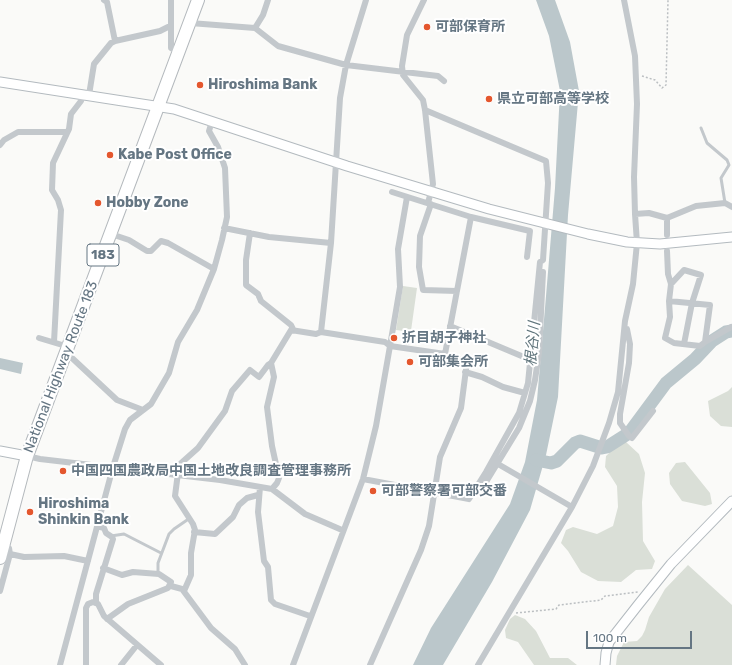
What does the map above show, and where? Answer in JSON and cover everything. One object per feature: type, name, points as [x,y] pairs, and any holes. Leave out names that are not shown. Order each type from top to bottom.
[{"type":"highway","name":"National Highway Route 183","points":[[4,548],[27,456],[198,0]]},
{"type":"street","points":[[104,0],[107,2],[116,41]]},
{"type":"street","points":[[171,0],[171,48],[179,53]]},
{"type":"street","points":[[255,28],[263,15],[268,0]]},
{"type":"street","points":[[321,332],[331,243],[340,98],[346,65],[366,0]]},
{"type":"street","points":[[424,0],[407,36],[402,66],[403,75],[423,100],[433,184],[430,204],[420,236],[419,267],[423,290],[456,291]]},
{"type":"street","points":[[478,665],[571,506],[602,443],[618,392],[625,321],[633,284],[637,243],[634,177],[637,104],[635,56],[624,0]]},
{"type":"street","points":[[190,23],[255,28],[278,46],[346,65],[438,76],[444,81]]},
{"type":"street","points":[[54,342],[61,210],[58,200],[52,190],[53,163],[68,132],[71,114],[86,95],[94,64],[116,41],[160,31],[170,26]]},
{"type":"street","points":[[0,82],[159,106],[212,121],[336,163],[432,192],[548,225],[627,242],[687,243],[732,237]]},
{"type":"street","points":[[425,110],[546,161],[548,183],[548,225],[543,260],[539,353],[535,380],[530,401],[519,428],[500,465],[469,499]]},
{"type":"street","points":[[60,665],[113,467],[130,420],[151,404],[169,373],[178,342],[197,310],[214,269],[227,210],[225,168],[218,147],[209,131],[212,121]]},
{"type":"street","points":[[0,144],[18,132],[68,132]]},
{"type":"street","points":[[392,192],[471,217],[530,231],[527,257]]},
{"type":"street","points":[[292,665],[342,530],[363,479],[376,426],[400,286],[398,249],[407,197]]},
{"type":"street","points":[[636,214],[649,213],[667,218],[696,206],[726,204],[732,207]]},
{"type":"street","points":[[445,354],[471,217]]},
{"type":"street","points":[[667,218],[667,235]]},
{"type":"street","points":[[224,228],[276,238],[331,243]]},
{"type":"street","points":[[250,233],[246,260],[246,285],[258,294],[261,301],[292,326],[293,329],[316,334],[321,332],[385,342],[390,346],[445,354],[467,362],[461,408],[440,457],[433,492],[429,526],[421,550],[370,665]]},
{"type":"street","points":[[111,234],[129,240],[147,251],[152,251],[161,241],[168,243],[214,269]]},
{"type":"street","points":[[667,251],[668,274],[671,284],[669,301],[670,317],[665,338],[674,343],[700,346],[731,327]]},
{"type":"street","points":[[469,499],[486,472],[519,412],[525,393],[531,360],[536,286],[540,262],[543,260]]},
{"type":"street","points":[[671,284],[684,270],[701,276],[692,303],[684,344]]},
{"type":"street","points":[[669,301],[710,305],[706,342]]},
{"type":"street","points":[[625,321],[630,344],[629,362],[620,414],[620,423],[627,434],[632,438],[653,411]]},
{"type":"street","points":[[450,326],[531,360]]},
{"type":"street","points":[[184,591],[191,575],[191,553],[194,532],[190,518],[176,496],[179,465],[198,448],[225,411],[232,391],[250,370],[259,377],[268,365],[271,364],[293,329]]},
{"type":"street","points":[[39,338],[54,342],[67,351],[72,358],[117,400],[143,410]]},
{"type":"street","points":[[271,364],[274,377],[267,406],[272,446],[279,478],[277,484],[272,489]]},
{"type":"street","points":[[465,372],[482,377],[503,387],[525,393]]},
{"type":"street","points":[[0,451],[40,459],[177,475],[272,489],[306,514],[342,530]]},
{"type":"street","points":[[500,465],[571,506]]},
{"type":"street","points":[[363,479],[469,499]]},
{"type":"street","points":[[260,487],[258,495],[258,512],[264,561],[268,567],[271,600],[275,604],[310,616]]},
{"type":"street","points":[[194,532],[215,534],[233,517],[239,505],[247,498],[258,495]]},
{"type":"street","points":[[605,665],[606,653],[610,642],[638,605],[671,564],[732,501]]},
{"type":"street","points":[[97,526],[104,528],[106,533],[113,539],[103,568],[96,594],[96,602],[107,619],[161,665]]},
{"type":"street","points":[[0,591],[4,548],[24,557],[64,556],[88,561]]},
{"type":"street","points":[[103,568],[122,575],[133,572],[158,574],[166,577],[172,582],[171,586]]},
{"type":"street","points":[[107,619],[128,604],[171,586],[184,591],[211,628],[235,649],[245,665]]},
{"type":"street","points":[[86,665],[86,608],[88,604],[96,602]]},
{"type":"street","points":[[121,665],[137,644]]},
{"type":"lane","points":[[700,128],[707,143],[727,160],[728,165],[720,178],[726,204]]},
{"type":"lane","points":[[158,574],[158,563],[169,534],[190,518]]},
{"type":"lane","points":[[111,536],[124,534],[162,553]]},
{"type":"path","points":[[642,76],[655,80],[662,88],[666,85],[668,0]]},
{"type":"path","points":[[514,613],[556,609],[559,605],[601,600],[606,596],[640,592]]},
{"type":"shaded area","points":[[536,0],[555,0],[570,42],[579,91],[568,215],[558,397],[546,455],[530,510],[492,582],[443,665],[413,665],[431,628],[510,504],[525,462],[537,400],[555,188],[560,91],[549,36]]},
{"type":"shaded area","points":[[403,286],[417,288],[409,345],[402,344],[404,331],[396,330]]},
{"type":"shaded area","points":[[0,358],[23,363],[21,374],[0,369]]},
{"type":"shaded area","points":[[732,387],[732,427],[721,426],[710,416],[708,401],[728,391]]},
{"type":"shaded area","points":[[626,442],[639,454],[645,473],[642,502],[643,541],[655,561],[652,569],[636,570],[621,582],[598,581],[581,572],[568,551],[561,543],[566,530],[573,527],[597,534],[613,526],[618,507],[617,486],[605,467],[606,456],[618,445]]},
{"type":"shaded area","points":[[685,462],[710,493],[712,504],[705,506],[682,501],[670,484],[669,473],[676,463]]},
{"type":"shaded area","points":[[688,565],[732,605],[732,665],[616,665],[617,656],[624,642],[637,641],[642,636],[649,617],[665,589]]},
{"type":"shaded area","points":[[515,615],[525,619],[536,631],[550,658],[568,658],[577,665],[534,665],[518,642],[506,638],[505,630],[510,619]]},
{"type":"waterway","points":[[536,460],[551,463],[557,461],[575,443],[580,441],[602,448],[607,447],[629,433],[666,383],[695,359],[712,341],[726,332],[732,331]]},
{"type":"place","name":"可部保育所","points":[[427,27]]},
{"type":"place","name":"Hiroshima Bank","points":[[200,85]]},
{"type":"place","name":"県立可部高等学校","points":[[489,99]]},
{"type":"place","name":"Kabe Post Office","points":[[110,155]]},
{"type":"place","name":"Hobby Zone","points":[[98,203]]},
{"type":"place","name":"折目胡子神社","points":[[394,338]]},
{"type":"place","name":"可部集会所","points":[[410,362]]},
{"type":"place","name":"中国四国農政局中国土地改良調査管理事務所","points":[[63,471]]},
{"type":"place","name":"可部警察署可部交番","points":[[373,491]]},
{"type":"place","name":"Hiroshima Shinkin Bank","points":[[30,512]]},
{"type":"water label","name":"根谷川","points":[[533,344]]}]
